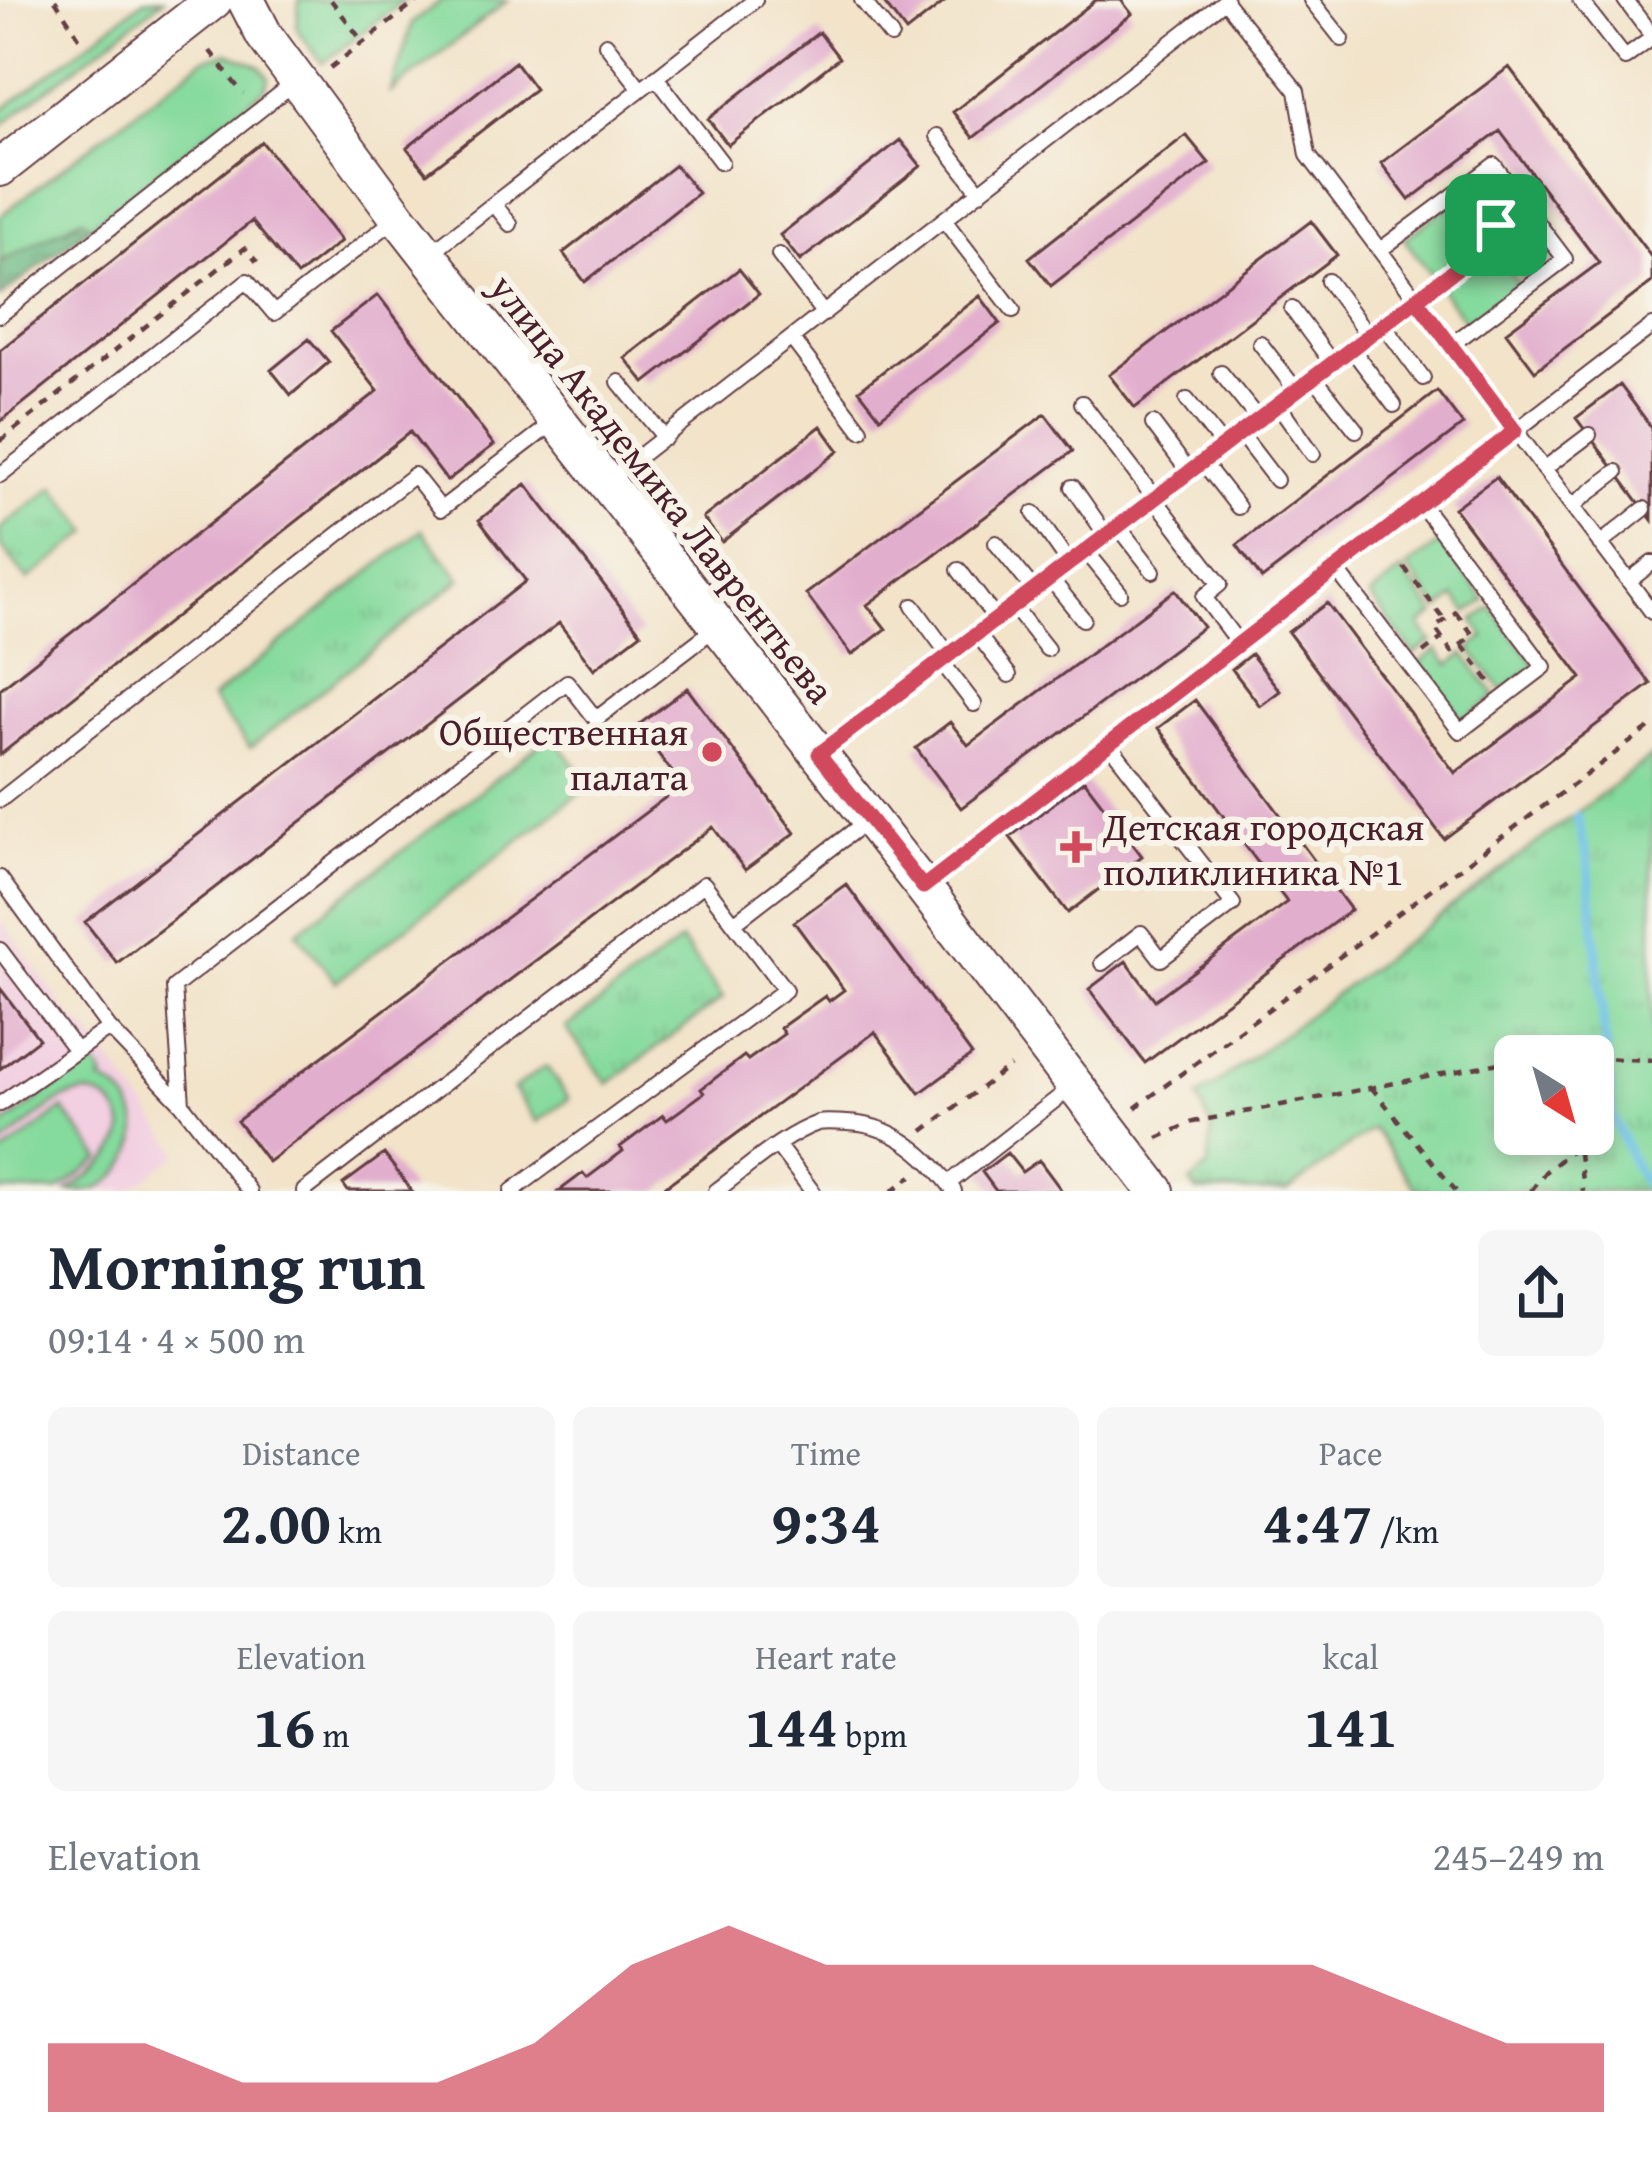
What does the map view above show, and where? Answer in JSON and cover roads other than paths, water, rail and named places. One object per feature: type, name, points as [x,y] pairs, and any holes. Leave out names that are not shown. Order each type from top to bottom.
[{"type":"street","points":[[0,168],[214,0]]},
{"type":"street","name":"улица Академика Лаврентьева","points":[[246,0],[264,35],[312,75],[398,217],[1156,1191]]},
{"type":"lane","points":[[428,255],[755,0]]},
{"type":"lane","points":[[862,0],[891,36]]},
{"type":"lane","points":[[606,482],[1225,0],[1297,92],[1307,154],[1652,612]]},
{"type":"lane","points":[[1311,0],[1342,39]]},
{"type":"lane","points":[[1580,0],[1624,58],[1652,37],[1625,0]]},
{"type":"lane","points":[[606,44],[641,89]]},
{"type":"lane","points":[[0,315],[257,112],[312,75]]},
{"type":"lane","points":[[656,77],[721,162]]},
{"type":"lane","points":[[937,136],[980,192]]},
{"type":"lane","points":[[1380,250],[1495,165],[1565,259],[1451,345]]},
{"type":"lane","points":[[494,204],[510,224]]},
{"type":"lane","points":[[0,475],[248,281],[274,314],[398,217]]},
{"type":"lane","points":[[944,220],[1013,310]]},
{"type":"lane","points":[[779,256],[824,314]]},
{"type":"lane","points":[[1328,281],[1368,335]]},
{"type":"lane","points":[[819,754],[1416,299]]},
{"type":"lane","points":[[1292,309],[1332,363]]},
{"type":"lane","points":[[1382,324],[1423,378]]},
{"type":"lane","points":[[923,887],[1651,328]]},
{"type":"lane","points":[[791,340],[861,430]]},
{"type":"lane","points":[[1260,343],[1296,390]]},
{"type":"lane","points":[[1351,348],[1394,405]]},
{"type":"lane","points":[[1221,373],[1258,419]]},
{"type":"lane","points":[[1314,376],[1356,430]]},
{"type":"lane","points":[[620,382],[665,438]]},
{"type":"lane","points":[[1187,400],[1223,446]]},
{"type":"lane","points":[[1082,403],[1220,584],[1204,597],[1239,644]]},
{"type":"lane","points":[[1278,404],[1313,454]]},
{"type":"lane","points":[[0,800],[413,475],[441,509],[557,420]]},
{"type":"lane","points":[[1153,424],[1189,472]]},
{"type":"lane","points":[[1240,433],[1276,480]]},
{"type":"lane","points":[[1544,469],[1588,435]]},
{"type":"lane","points":[[1202,461],[1238,507]]},
{"type":"lane","points":[[1572,506],[1616,472]]},
{"type":"lane","points":[[1073,487],[1153,571]]},
{"type":"lane","points":[[1336,568],[1460,730],[1544,667],[1421,504]]},
{"type":"lane","points":[[1600,544],[1644,509]]},
{"type":"lane","points":[[1034,514],[1069,563]]},
{"type":"lane","points":[[996,543],[1034,590]]},
{"type":"lane","points":[[1086,551],[1120,593]]},
{"type":"lane","points":[[1629,581],[1652,563]]},
{"type":"lane","points":[[959,570],[996,619]]},
{"type":"lane","points":[[1050,578],[1083,620]]},
{"type":"lane","points":[[913,606],[974,704]]},
{"type":"lane","points":[[1013,606],[1047,649]]},
{"type":"lane","points":[[182,1104],[174,987],[568,682],[596,719],[718,626]]},
{"type":"lane","points":[[977,634],[1009,675]]},
{"type":"lane","points":[[1102,963],[1141,933],[1161,959],[1233,904],[1109,744]]},
{"type":"lane","points":[[734,923],[870,819]]},
{"type":"lane","points":[[0,878],[109,1028],[182,1104],[249,1191]]},
{"type":"lane","points":[[304,1191],[704,884],[785,989],[512,1191]]},
{"type":"lane","points":[[0,950],[75,1049]]},
{"type":"lane","points":[[0,1104],[109,1028]]},
{"type":"lane","points":[[716,1191],[777,1145],[821,1122],[860,1123],[899,1136],[931,1162],[951,1187],[1076,1084]]},
{"type":"lane","points":[[777,1145],[812,1191]]},
{"type":"waterway","points":[[1577,816],[1588,862],[1612,1114],[1648,1189]]},
{"type":"place","name":"Общественная палата","points":[[712,752]]},
{"type":"place","name":"Детская городская поликлиника №1","points":[[1076,847]]}]
